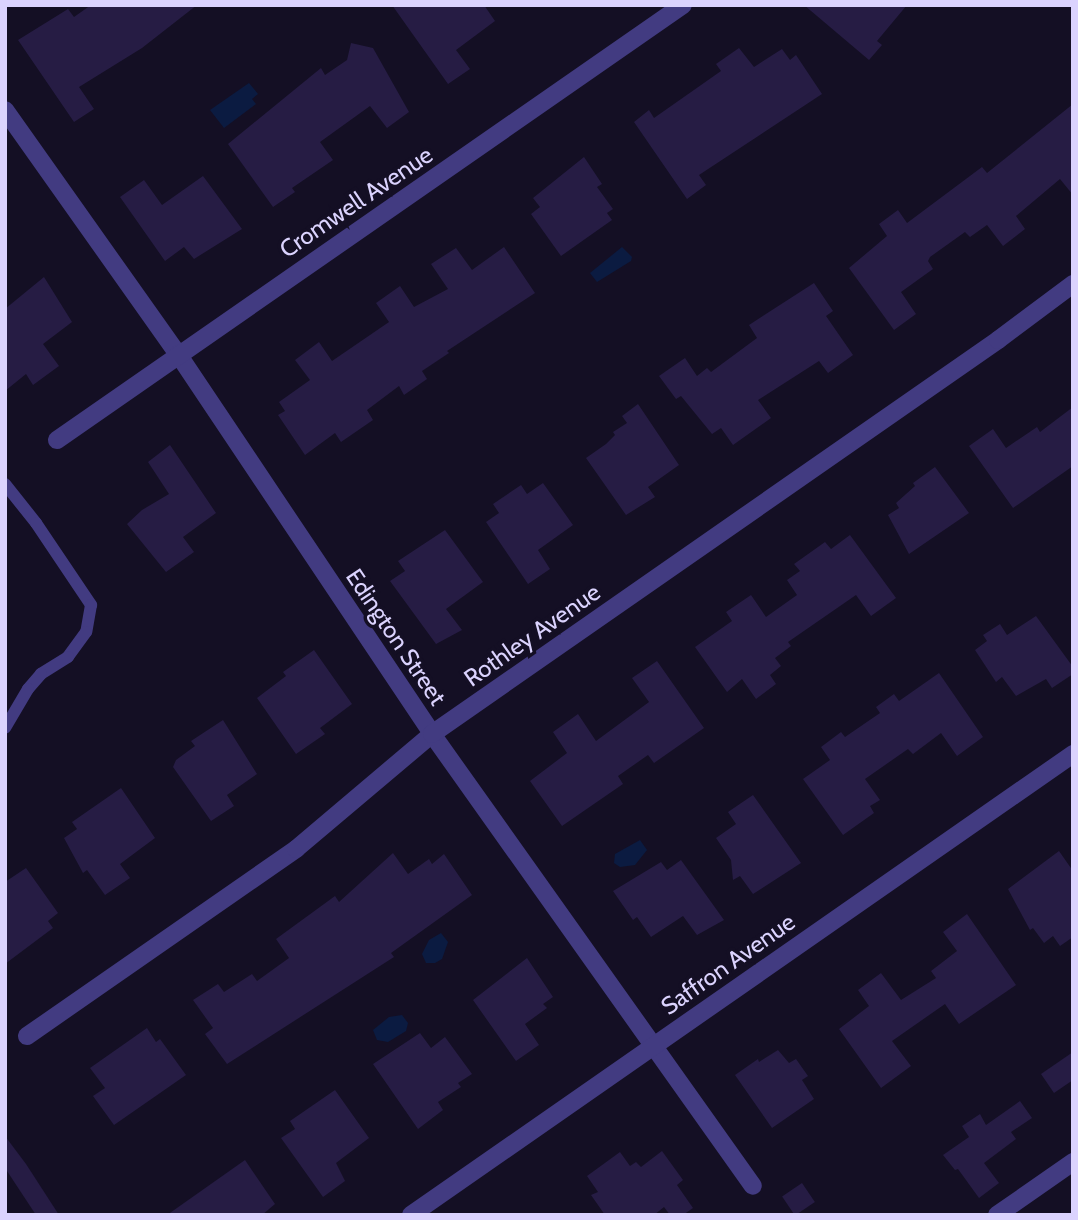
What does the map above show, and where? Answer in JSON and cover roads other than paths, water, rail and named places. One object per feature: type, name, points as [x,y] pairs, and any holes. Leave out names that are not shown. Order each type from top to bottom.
[{"type":"street","name":"Cromwell Avenue","points":[[57,440],[683,5]]},
{"type":"street","name":"Edington Street","points":[[5,110],[178,354],[432,734],[753,1186]]},
{"type":"street","name":"Rothley Avenue","points":[[27,1036],[296,849],[432,734],[998,341],[1073,284]]},
{"type":"street","name":"Saffron Avenue","points":[[411,1215],[1073,754]]},
{"type":"street","points":[[997,1215],[1073,1162]]},
{"type":"lane","points":[[5,484],[36,523],[91,606],[86,632],[68,657],[41,674],[28,689],[5,728]]},
{"type":"water","points":[[249,83],[258,94],[252,99],[256,104],[224,128],[210,110]]},
{"type":"water","points":[[622,247],[632,257],[631,261],[597,282],[590,273]]},
{"type":"water","points":[[640,840],[647,850],[635,865],[620,867],[614,863],[615,854]]},
{"type":"water","points":[[441,933],[448,942],[442,959],[435,963],[426,963],[422,954],[429,940]]},
{"type":"water","points":[[402,1015],[408,1023],[406,1031],[388,1042],[377,1040],[373,1030],[389,1017]]}]
